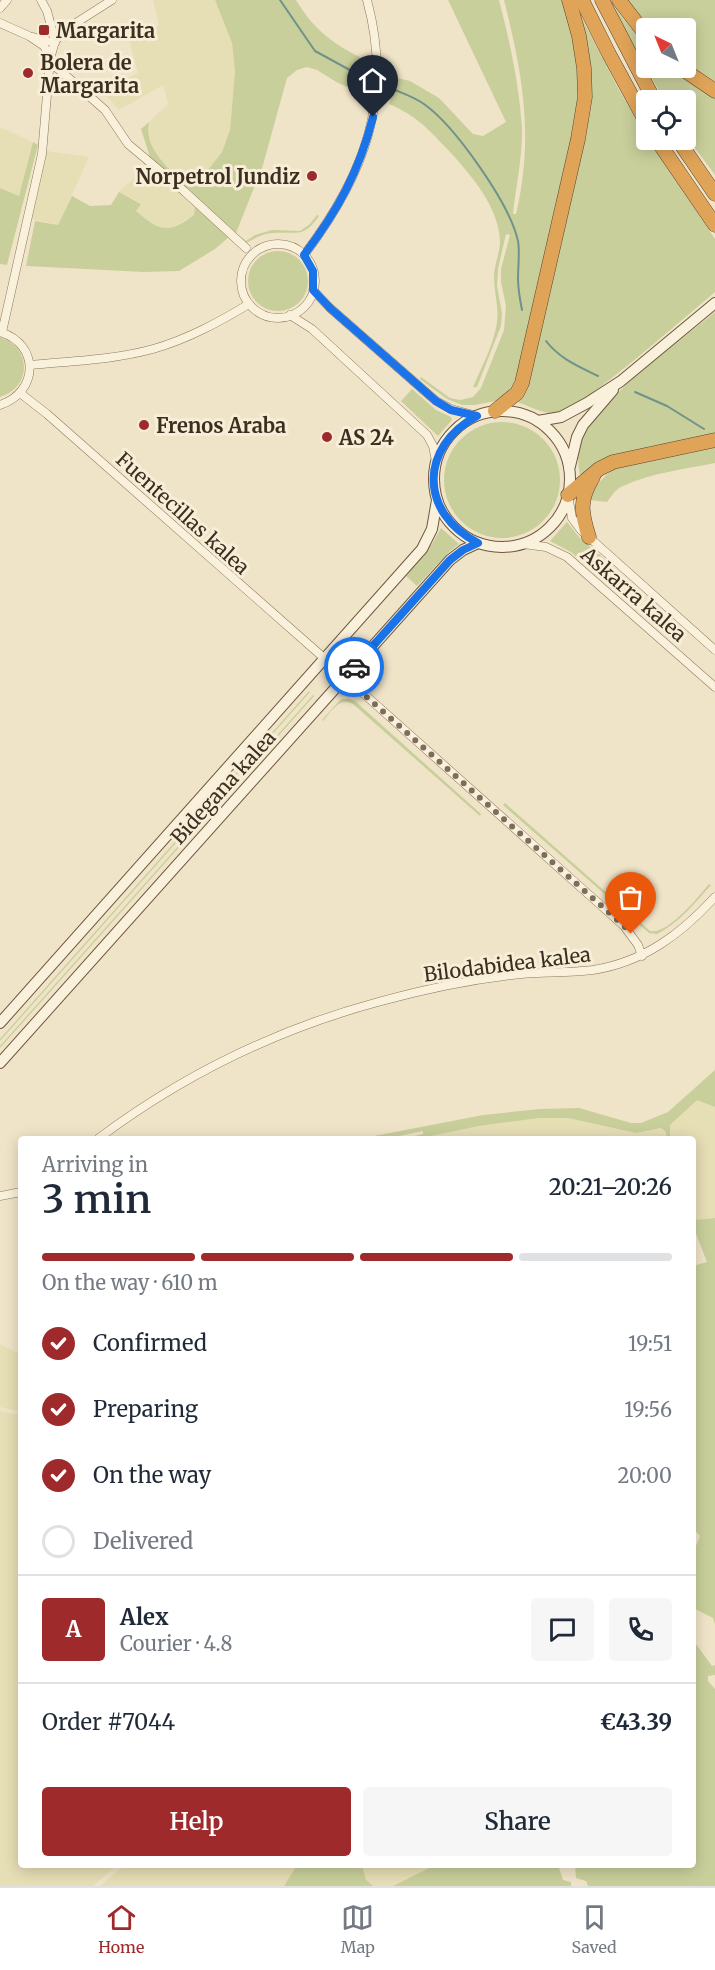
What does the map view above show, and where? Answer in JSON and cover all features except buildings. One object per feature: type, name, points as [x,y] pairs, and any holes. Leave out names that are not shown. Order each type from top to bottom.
[{"type":"highway","points":[[495,411],[517,393],[522,383],[578,139],[585,97],[584,68],[579,36],[568,0]]},
{"type":"highway","points":[[582,0],[636,104]]},
{"type":"highway","points":[[602,0],[649,90]]},
{"type":"highway","points":[[619,0],[636,22]]},
{"type":"highway","points":[[696,78],[715,91]]},
{"type":"highway","points":[[664,150],[715,225]]},
{"type":"highway","points":[[685,150],[715,194]]},
{"type":"highway","points":[[568,495],[599,469],[614,462],[715,440]]},
{"type":"highway","points":[[589,537],[582,509],[583,498],[586,488],[599,469]]},
{"type":"street","points":[[0,8],[6,0]]},
{"type":"street","points":[[41,0],[47,11],[55,42]]},
{"type":"street","points":[[0,405],[12,400],[20,393],[29,375],[30,365],[21,344],[1,332],[42,154],[50,59],[55,42],[68,28],[112,0]]},
{"type":"street","points":[[304,255],[343,199],[361,159],[370,127],[376,92],[377,56],[374,28],[367,0]]},
{"type":"street","points":[[0,23],[29,36],[44,46],[56,67],[105,110],[128,144],[246,248]]},
{"type":"street","points":[[29,36],[55,42]]},
{"type":"street","points":[[284,244],[304,255],[313,271],[313,290],[305,305],[290,315],[272,317],[263,315],[249,304],[243,294],[242,272],[253,253],[262,247],[284,244]]},
{"type":"street","points":[[313,290],[330,308],[436,401],[451,410],[477,416]]},
{"type":"street","points":[[538,421],[571,413],[621,381],[715,303]]},
{"type":"street","points":[[30,365],[111,357],[153,349],[209,327],[249,304]]},
{"type":"street","points":[[290,315],[312,329],[427,435],[433,446],[436,461],[434,487],[443,514],[465,536],[478,543],[501,547],[523,544],[552,525],[559,516],[568,495],[569,469],[577,436],[583,425],[621,381]]},
{"type":"street","name":"Fuentecillas kalea","points":[[20,393],[324,658]]},
{"type":"street","points":[[436,461],[442,446],[463,423],[495,411],[510,411],[538,421],[555,437],[562,447],[569,469]]},
{"type":"street","name":"Askarra kalea","points":[[568,495],[572,518],[589,537],[715,650]]},
{"type":"street","name":"Bidegana kalea","points":[[0,1023],[427,542],[432,529],[437,500]]},
{"type":"street","name":"Bidegana kalea","points":[[0,1063],[450,560],[463,550],[478,543]]},
{"type":"street","name":"Askarra kalea","points":[[523,544],[546,547],[567,557],[715,687]]},
{"type":"street","points":[[345,677],[624,926],[638,945],[642,956]]},
{"type":"street","name":"Bilodabidea kalea","points":[[102,1136],[160,1097],[224,1060],[264,1042],[331,1016],[448,985],[522,974],[592,970],[623,963],[642,956],[684,930],[715,897]]},
{"type":"street","points":[[0,1196],[18,1193]]},
{"type":"shaded area","points":[[153,0],[215,0],[232,43],[235,71],[230,130],[222,152],[200,180],[190,184],[185,184],[155,153],[146,132],[149,122],[168,104],[163,85],[119,110],[102,90],[138,73],[128,36],[159,25]]},
{"type":"shaded area","points":[[0,127],[33,142],[19,196],[0,188]]},
{"type":"shaded area","points":[[47,151],[89,157],[58,225],[32,219]]},
{"type":"shaded area","points":[[149,165],[195,205],[194,215],[170,229],[159,227],[145,219],[136,211],[141,203],[119,192]]},
{"type":"shaded area","points":[[697,1099],[715,1107],[715,1218],[697,1221],[696,1219],[696,1136],[670,1136],[669,1126]]},
{"type":"shaded area","points":[[539,1118],[568,1118],[636,1133],[661,1128],[666,1136],[431,1136],[479,1126]]},
{"type":"shaded area","points":[[0,1344],[18,1353],[18,1411],[0,1407]]},
{"type":"shaded area","points":[[0,1411],[18,1414],[18,1868],[114,1868],[93,1886],[0,1886]]},
{"type":"shaded area","points":[[121,1868],[295,1868],[284,1886],[100,1886]]},
{"type":"shaded area","points":[[363,1868],[429,1868],[393,1886],[373,1886],[366,1880]]},
{"type":"green space","points":[[215,0],[296,0],[310,20],[326,36],[344,49],[366,60],[365,97],[361,96],[362,93],[307,67],[297,70],[287,78],[263,165],[236,233],[246,241],[255,235],[272,230],[300,231],[317,215],[319,216],[304,231],[266,234],[246,243],[150,157],[141,129],[149,122],[148,131],[153,149],[185,184],[200,180],[222,152],[230,130],[235,71],[232,43]]},
{"type":"green space","points":[[448,0],[499,0],[514,63],[522,127],[513,214],[516,214],[524,159],[524,107],[521,81],[504,0],[562,0],[574,41],[577,69],[578,97],[574,133],[514,385],[501,400],[475,405],[462,405],[447,399],[420,379],[421,377],[450,398],[460,400],[473,397],[481,388],[504,330],[506,306],[501,269],[510,235],[506,234],[498,269],[497,286],[502,313],[501,326],[477,387],[473,387],[490,347],[497,322],[494,277],[500,241],[495,216],[475,181],[435,136],[407,113],[389,104],[398,78],[410,81],[439,98],[473,134],[483,136],[506,122]]},
{"type":"green space","points":[[626,0],[715,0],[715,84],[696,71],[696,18],[640,18]]},
{"type":"green space","points":[[610,2],[636,34],[636,49]]},
{"type":"green space","points":[[577,9],[636,119],[636,150],[656,150],[715,239],[715,292],[587,397],[570,408],[552,413],[517,402],[522,393],[583,131]]},
{"type":"green space","points":[[652,78],[686,78],[715,95],[715,175],[696,149],[696,90],[658,90]]},
{"type":"green space","points":[[33,142],[38,145],[7,265],[0,264],[0,188],[19,196]]},
{"type":"green space","points":[[119,192],[141,204],[136,211],[158,227],[171,228],[185,221],[194,215],[195,205],[229,237],[215,249],[179,271],[144,272],[26,266],[35,221],[58,225],[72,196],[90,206],[111,205]]},
{"type":"green space","points":[[272,251],[284,251],[295,256],[303,264],[308,281],[306,293],[295,306],[284,311],[272,311],[261,306],[253,298],[248,287],[248,275],[253,264],[261,256]]},
{"type":"green space","points":[[715,312],[715,435],[597,464],[580,475],[578,451],[580,443],[597,416],[638,374]]},
{"type":"green space","points":[[0,337],[10,342],[18,350],[24,367],[18,385],[0,397]]},
{"type":"green space","points":[[412,389],[436,410],[451,417],[452,420],[438,436],[401,401]]},
{"type":"green space","points":[[502,422],[524,427],[543,439],[555,458],[560,480],[555,502],[543,521],[524,533],[502,538],[480,533],[461,521],[449,502],[444,480],[449,458],[461,439],[480,427]]},
{"type":"green space","points":[[715,445],[715,463],[645,478],[618,489],[607,502],[589,500],[599,482],[615,468]]},
{"type":"green space","points":[[567,522],[579,537],[608,562],[597,575],[571,552],[550,541]]},
{"type":"green space","points":[[441,528],[459,544],[417,586],[405,575],[432,544]]},
{"type":"green space","points":[[310,692],[0,1041],[0,1039]]},
{"type":"green space","points":[[314,696],[0,1048],[0,1046]]},
{"type":"green space","points":[[341,699],[355,701],[481,814],[480,816],[353,704],[344,702],[340,704],[323,721]]},
{"type":"green space","points":[[505,803],[650,931],[657,931],[674,921],[709,884],[711,885],[686,912],[672,924],[657,934],[649,933],[503,805]]},
{"type":"green space","points":[[715,1070],[715,1107],[697,1100],[670,1125],[670,1136],[666,1136],[661,1128],[636,1133],[568,1118],[539,1118],[479,1126],[431,1136],[415,1136],[423,1134],[423,1131],[399,1136],[374,1136],[483,1115],[540,1109],[579,1108],[631,1123],[641,1123],[668,1112]]},
{"type":"green space","points":[[696,1218],[715,1218],[715,1624],[713,1618],[696,1610],[696,1546],[700,1536],[696,1531],[696,1265],[707,1262],[696,1234]]},
{"type":"green space","points":[[696,1644],[712,1666],[715,1665],[715,1675],[708,1676],[708,1681],[715,1689],[715,1886],[588,1886],[586,1881],[576,1878],[575,1868],[696,1868]]},
{"type":"green space","points":[[295,1868],[363,1868],[366,1880],[373,1886],[284,1886]]},
{"type":"green space","points":[[429,1868],[559,1868],[563,1880],[571,1882],[571,1886],[393,1886]]},
{"type":"waterway","points":[[280,0],[315,51],[359,75]]},
{"type":"waterway","points":[[395,90],[421,102],[437,115],[451,129],[493,187],[513,225],[518,241],[518,282],[522,310]]},
{"type":"waterway","points":[[546,341],[563,357],[598,376]]},
{"type":"waterway","points":[[635,392],[667,406],[704,429]]},
{"type":"way so far","points":[[354,667],[345,677],[363,695],[631,934]]},
{"type":"place","name":"Margarita","points":[[44,30]]},
{"type":"place","name":"Bolera de Margarita","points":[[28,73]]},
{"type":"place","name":"Norpetrol Jundiz","points":[[312,176]]},
{"type":"place","name":"Frenos Araba","points":[[144,425]]},
{"type":"place","name":"AS 24","points":[[327,437]]},
{"type":"route","points":[[354,667],[450,560],[456,554],[478,543],[465,536],[443,514],[434,487],[436,461],[442,446],[463,423],[477,416],[451,410],[436,401],[330,308],[313,290],[315,280],[313,271],[304,255],[343,199],[361,159],[373,117]]}]
